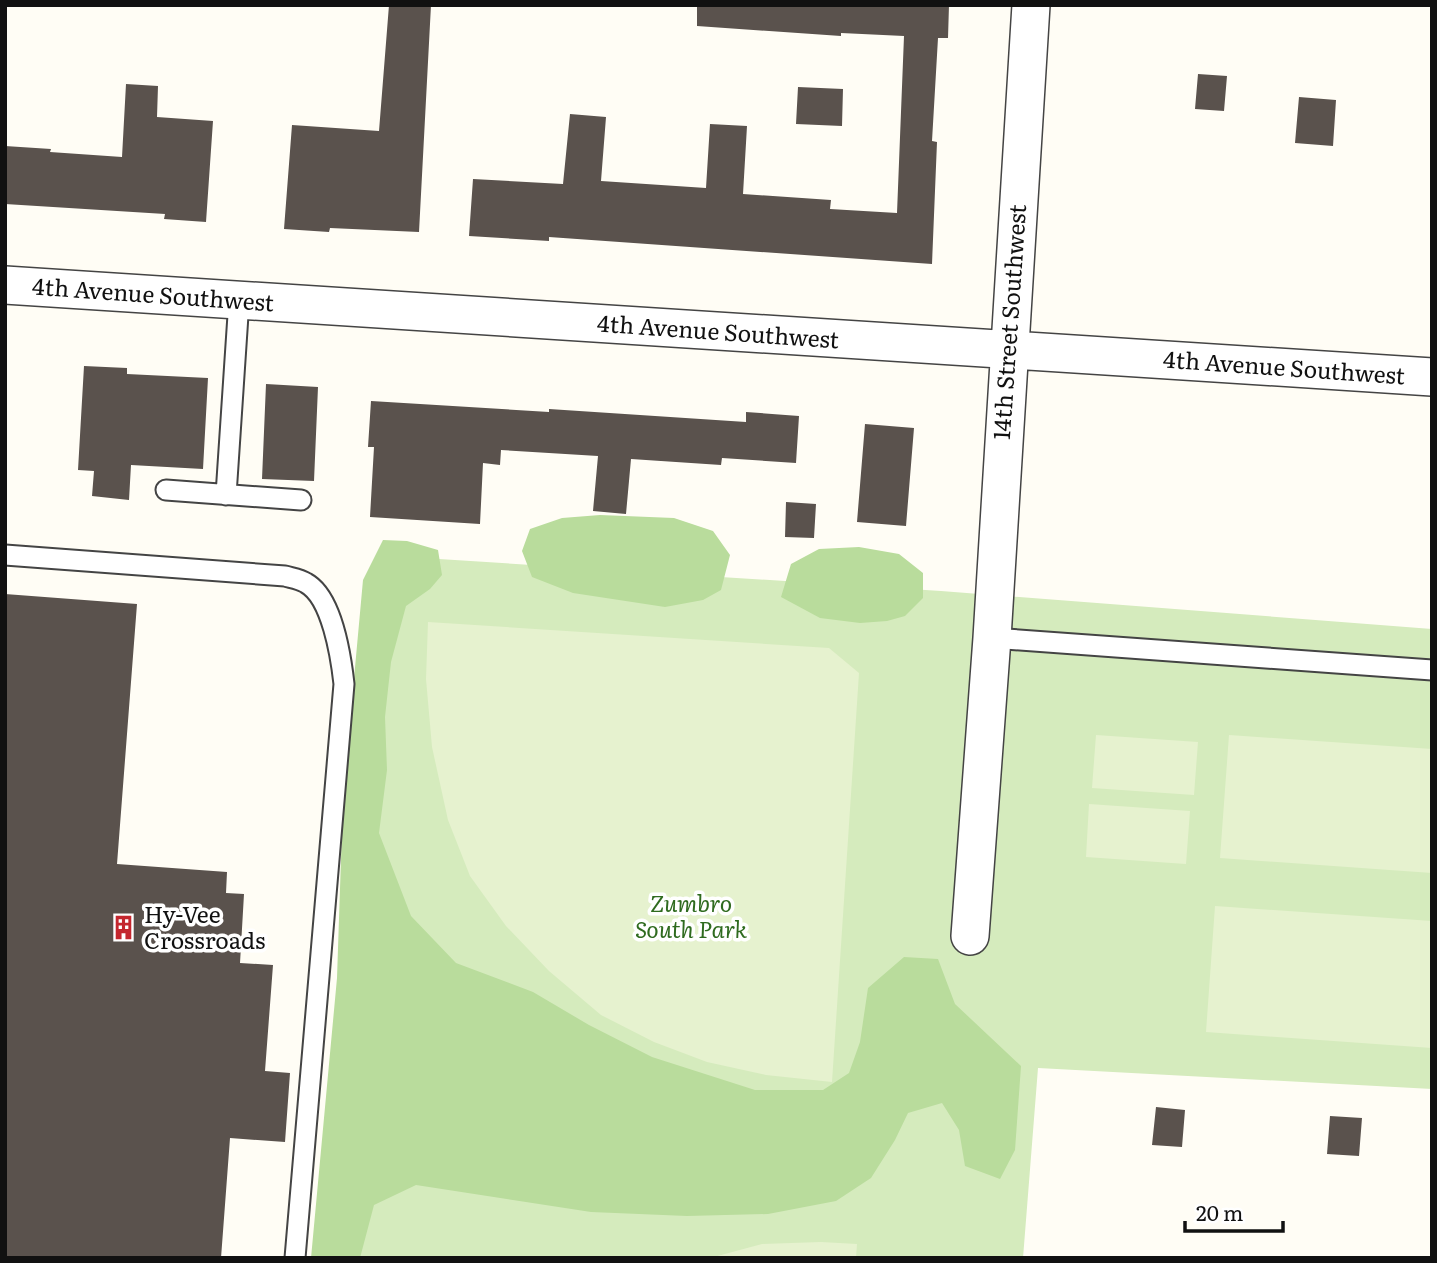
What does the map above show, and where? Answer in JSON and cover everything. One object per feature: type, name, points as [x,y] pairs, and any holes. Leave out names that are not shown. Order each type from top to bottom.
[{"type":"street","name":"14th Street Southwest","points":[[970,936],[992,638],[1031,5]]},
{"type":"street","name":"4th Avenue Southwest","points":[[5,285],[1432,377]]},
{"type":"lane","points":[[226,495],[239,300]]},
{"type":"lane","points":[[166,490],[302,500]]},
{"type":"lane","points":[[5,555],[285,576],[308,583],[319,597],[331,621],[340,648],[344,684],[295,1258]]},
{"type":"lane","points":[[992,638],[1432,670]]},
{"type":"green space","points":[[600,515],[674,518],[713,531],[730,555],[721,590],[703,600],[665,607],[573,593],[532,577],[522,551],[530,529],[562,518]]},
{"type":"green space","points":[[383,540],[407,541],[438,550],[442,575],[430,589],[406,606],[391,662],[385,717],[387,770],[379,833],[411,916],[456,963],[533,992],[589,1025],[652,1057],[755,1090],[823,1090],[849,1073],[860,1042],[868,988],[904,957],[938,959],[955,1004],[1021,1066],[1015,1150],[1000,1179],[965,1166],[959,1130],[942,1103],[908,1113],[871,1178],[836,1201],[768,1214],[687,1216],[591,1212],[416,1185],[374,1205],[360,1258],[311,1258],[337,978],[343,799],[363,580]]},
{"type":"green space","points":[[859,547],[899,554],[923,573],[923,598],[905,616],[887,621],[860,623],[820,618],[781,597],[791,564],[819,549]]},
{"type":"green space","name":"Zumbro South Park","points":[[376,555],[941,591],[1432,629],[1432,1089],[1038,1068],[1023,1258],[320,1258]]},
{"type":"green space","points":[[428,622],[829,648],[859,673],[832,1082],[766,1075],[707,1062],[654,1042],[601,1015],[549,971],[506,926],[470,876],[448,820],[432,747],[426,679]]},
{"type":"green space","points":[[1096,735],[1198,742],[1194,795],[1092,788]]},
{"type":"green space","points":[[1229,735],[1432,749],[1432,873],[1220,858]]},
{"type":"green space","points":[[1089,804],[1190,811],[1186,864],[1086,857]]},
{"type":"green space","points":[[1215,906],[1432,921],[1432,1048],[1206,1032]]},
{"type":"green space","points":[[762,1244],[857,1244],[856,1258],[710,1258]]},
{"type":"building","points":[[389,5],[431,5],[419,232],[284,229],[292,125],[379,131]]},
{"type":"building","points":[[697,5],[949,5],[948,38],[938,38],[932,141],[937,142],[932,264],[549,237],[549,241],[469,236],[473,179],[563,184],[570,114],[606,117],[601,181],[706,188],[710,124],[747,126],[743,194],[831,200],[830,209],[897,213],[904,36],[841,33],[841,36],[697,26]]},
{"type":"building","points":[[1198,74],[1227,76],[1224,111],[1195,109]]},
{"type":"building","points":[[126,84],[158,86],[157,117],[213,121],[206,222],[164,219],[165,214],[5,204],[5,146],[122,157]]},
{"type":"building","points":[[798,87],[843,89],[842,126],[796,124]]},
{"type":"building","points":[[1299,97],[1336,100],[1333,146],[1295,143]]},
{"type":"building","points":[[84,366],[127,368],[127,374],[208,378],[203,469],[131,465],[129,500],[92,496],[94,471],[78,470]]},
{"type":"building","points":[[266,384],[318,387],[314,481],[262,479]]},
{"type":"building","points":[[371,401],[746,422],[746,412],[799,416],[796,463],[722,458],[721,465],[631,459],[626,514],[593,511],[598,456],[501,450],[500,465],[483,463],[480,524],[370,517],[374,447],[368,447]]},
{"type":"building","points":[[865,424],[914,428],[906,526],[857,522]]},
{"type":"building","points":[[786,502],[816,504],[814,538],[785,537]]},
{"type":"building","name":"Hy-Vee Crossroads","points":[[5,594],[137,604],[117,864],[227,872],[226,893],[244,894],[240,963],[273,965],[265,1071],[290,1073],[285,1142],[230,1138],[221,1258],[5,1258]]},
{"type":"building","points":[[1156,1107],[1185,1110],[1182,1147],[1152,1145]]},
{"type":"building","points":[[1330,1116],[1362,1118],[1359,1156],[1327,1154]]},
{"type":"place","name":"Hy-Vee Crossroads","points":[[124,928]]}]
